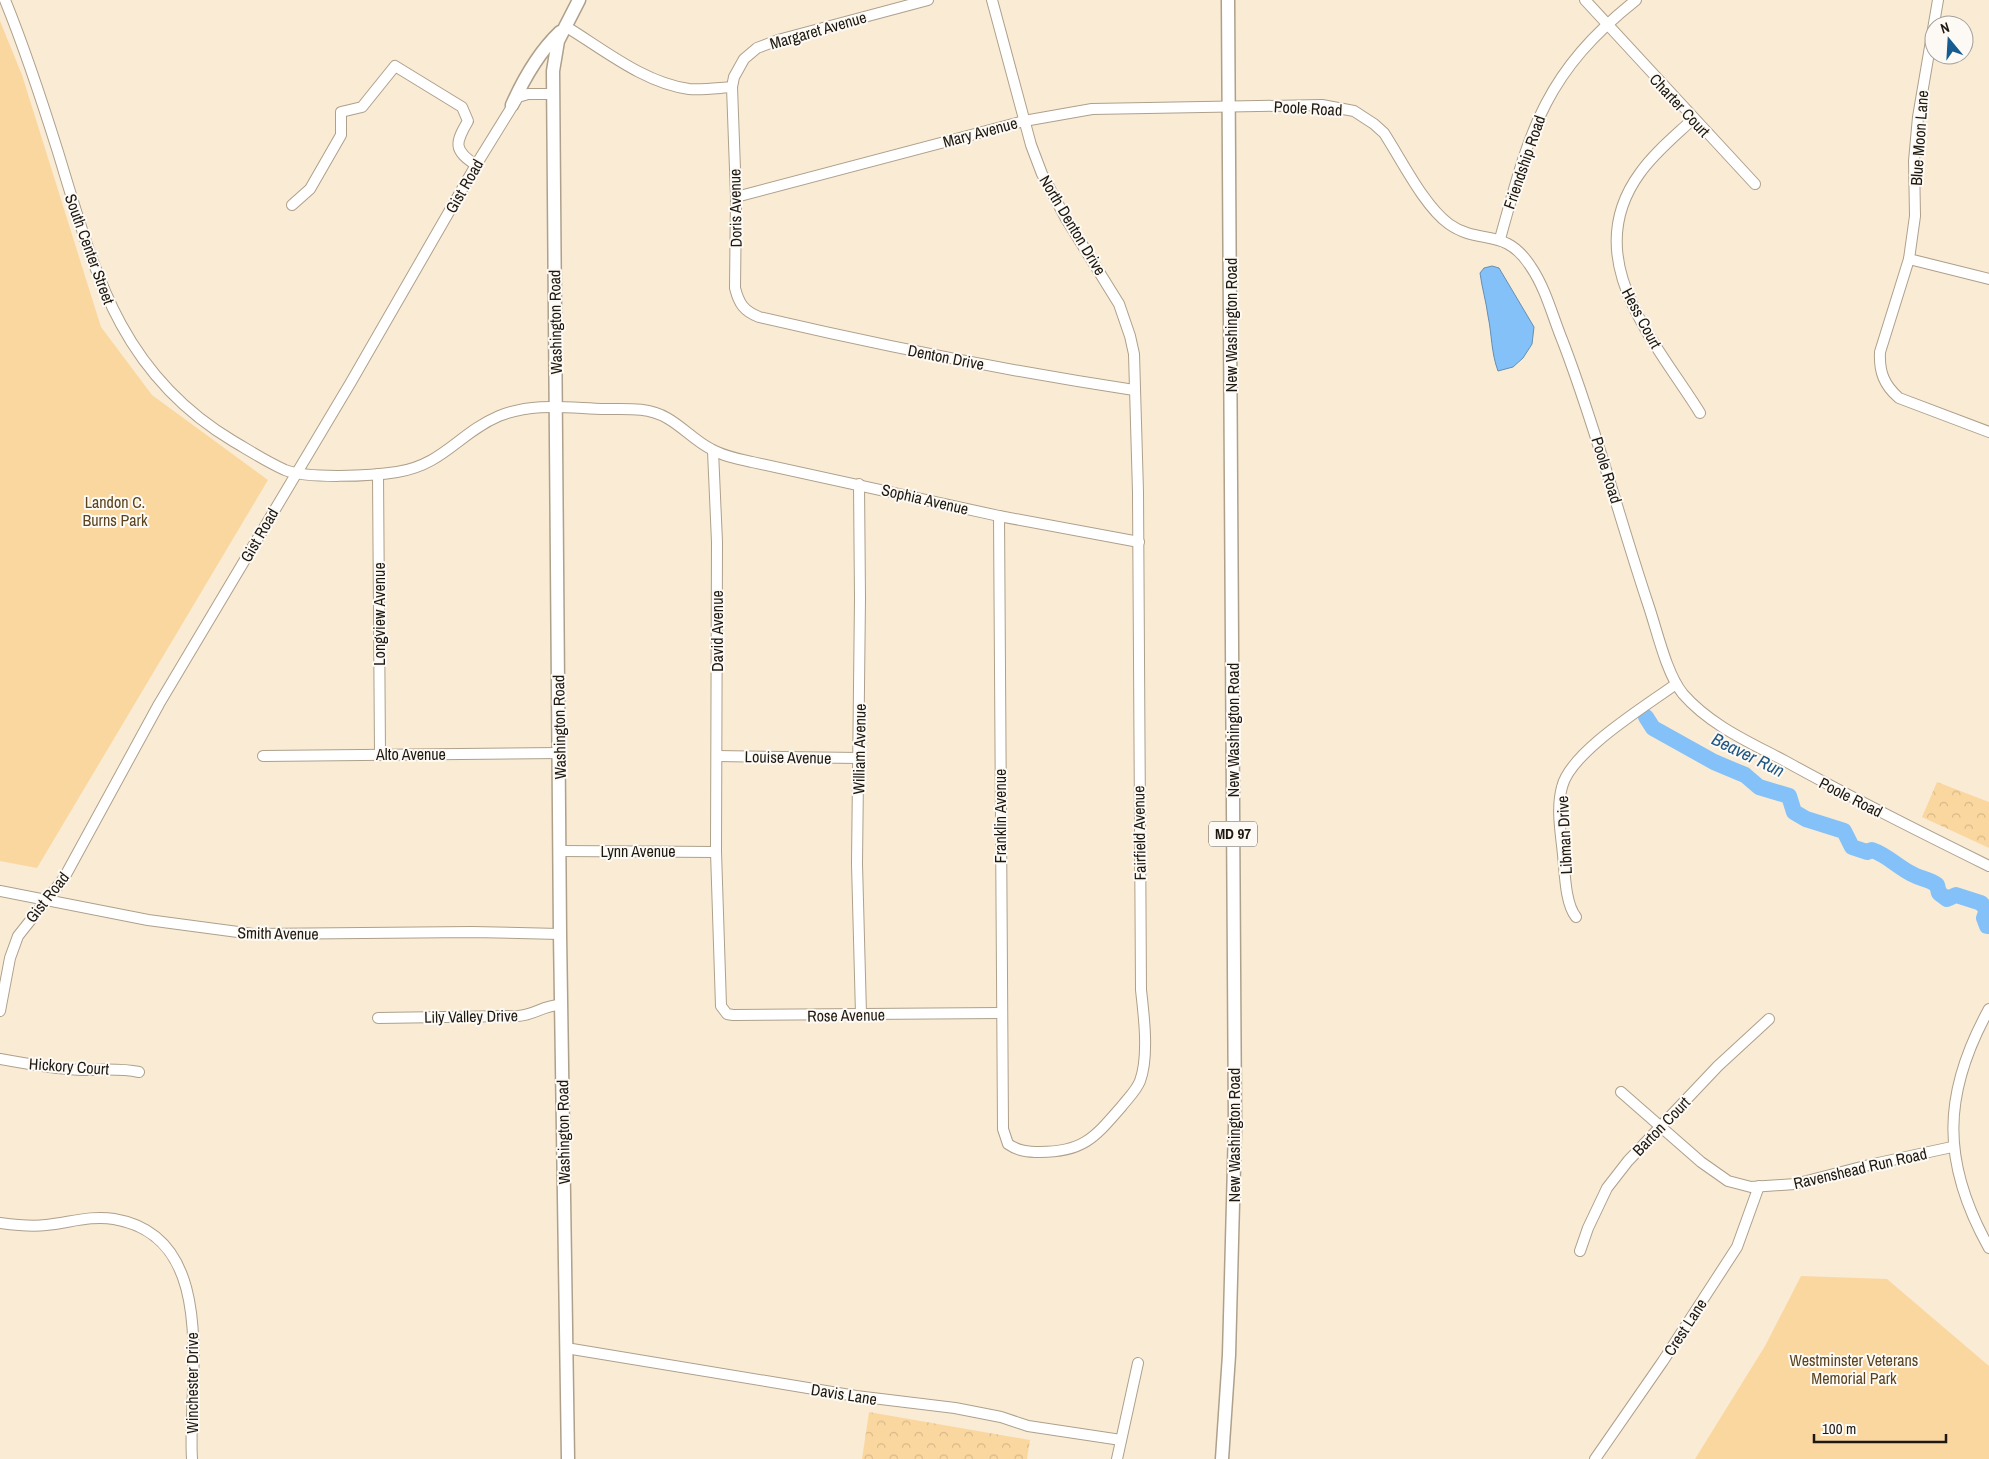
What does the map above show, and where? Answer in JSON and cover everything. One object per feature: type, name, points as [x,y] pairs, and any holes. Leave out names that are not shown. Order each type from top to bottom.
[{"type":"main road","name":"Washington Road","points":[[568,1459],[560,934],[553,94],[555,56],[565,26],[578,0]]},
{"type":"main road","name":"New Washington Road","points":[[1222,1459],[1229,1355],[1235,1127],[1228,0]]},
{"type":"main road","points":[[512,105],[524,80],[551,40],[565,26]]},
{"type":"street","name":"South Center Street","points":[[5,0],[27,58],[93,266],[126,335],[155,374],[188,409],[219,433],[286,470],[295,473],[378,474],[404,471],[431,462],[477,428],[501,415],[527,408],[556,406]]},
{"type":"street","name":"Margaret Avenue","points":[[732,87],[734,77],[744,59],[765,45],[928,0]]},
{"type":"street","name":"North Denton Drive","points":[[992,0],[1031,145],[1050,193],[1105,280],[1125,318],[1134,354],[1134,390]]},
{"type":"street","name":"Charter Court","points":[[1585,0],[1606,25],[1755,184]]},
{"type":"street","name":"Friendship Road","points":[[1500,239],[1521,161],[1540,112],[1562,74],[1606,25],[1636,0]]},
{"type":"street","name":"Blue Moon Lane","points":[[1938,0],[1918,117],[1914,161],[1915,216],[1909,259],[1880,352],[1879,366],[1882,378],[1889,390],[1899,398],[1989,432]]},
{"type":"street","points":[[565,26],[632,67],[666,83],[702,89],[732,87]]},
{"type":"street","points":[[292,205],[310,189],[342,135],[341,112],[362,107],[395,66],[462,106],[468,121],[459,136],[458,145],[465,158],[476,164]]},
{"type":"street","name":"Doris Avenue","points":[[732,87],[736,197],[735,288],[742,306],[749,313],[759,317]]},
{"type":"street","name":"Gist Road","points":[[0,1011],[9,964],[18,936],[30,918],[64,878],[159,704],[476,164],[512,105],[522,94],[553,94]]},
{"type":"street","name":"Poole Road","points":[[1229,106],[1322,105],[1354,111],[1384,133],[1430,205],[1447,223],[1471,234],[1500,239],[1519,251],[1532,268],[1548,304],[1593,425],[1639,576],[1676,684],[1696,708],[1731,731],[1830,786],[1989,866]]},
{"type":"street","name":"Mary Avenue","points":[[736,197],[1024,120],[1092,109],[1229,106]]},
{"type":"street","name":"Hess Court","points":[[1693,119],[1648,163],[1634,182],[1622,210],[1616,242],[1620,273],[1632,306],[1700,413]]},
{"type":"street","points":[[1909,259],[1989,279]]},
{"type":"street","name":"Denton Drive","points":[[759,317],[844,337],[1035,375],[1134,390]]},
{"type":"street","name":"Fairfield Avenue","points":[[1002,1116],[1005,1139],[1013,1148],[1027,1152],[1071,1150],[1089,1140],[1107,1124],[1135,1090],[1142,1072],[1144,1037],[1141,990],[1138,768],[1139,542],[1134,390]]},
{"type":"street","points":[[556,406],[654,412],[686,430],[713,451]]},
{"type":"street","name":"Sophia Avenue","points":[[713,451],[752,462],[999,516],[1139,542]]},
{"type":"street","name":"David Avenue","points":[[713,451],[717,542],[718,756],[716,852],[719,980]]},
{"type":"street","name":"Longview Avenue","points":[[378,474],[380,754]]},
{"type":"street","name":"William Avenue","points":[[859,484],[857,864],[861,1014]]},
{"type":"street","name":"Franklin Avenue","points":[[999,516],[1002,1116]]},
{"type":"street","name":"Libman Drive","points":[[1576,918],[1571,908],[1565,872],[1559,813],[1564,778],[1580,756],[1676,684]]},
{"type":"street","name":"Alto Avenue","points":[[263,756],[559,753]]},
{"type":"street","name":"Louise Avenue","points":[[718,756],[859,758]]},
{"type":"street","name":"Lynn Avenue","points":[[560,851],[716,852]]},
{"type":"street","name":"Smith Avenue","points":[[0,891],[148,920],[253,934],[472,932],[560,934]]},
{"type":"street","name":"Rose Avenue","points":[[719,980],[721,1006],[727,1014],[778,1016],[1001,1013]]},
{"type":"street","name":"Lily Valley Drive","points":[[378,1018],[526,1016],[546,1005],[561,1005]]},
{"type":"street","points":[[1989,1008],[1968,1053],[1956,1090],[1952,1147],[1959,1182],[1973,1220],[1989,1248]]},
{"type":"street","name":"Barton Court","points":[[1580,1251],[1588,1228],[1607,1188],[1661,1126],[1718,1066],[1769,1019]]},
{"type":"street","name":"Hickory Court","points":[[0,1059],[62,1068],[126,1069],[139,1072]]},
{"type":"street","name":"Ravenshead Run Road","points":[[1621,1092],[1701,1162],[1728,1181],[1759,1186],[1794,1184],[1952,1147]]},
{"type":"street","name":"Crest Lane","points":[[1596,1459],[1663,1361],[1737,1247],[1759,1186]]},
{"type":"street","name":"Winchester Drive","points":[[0,1223],[33,1226],[93,1218],[113,1219],[147,1230],[167,1249],[182,1275],[192,1318],[195,1349],[192,1459]]},
{"type":"street","name":"Davis Lane","points":[[566,1348],[856,1396],[954,1408],[1001,1417],[1028,1426],[1121,1440]]},
{"type":"street","points":[[1117,1459],[1138,1363]]},
{"type":"green space","name":"Landon C. Burns Park","points":[[0,21],[22,75],[101,327],[152,395],[268,480],[37,868],[0,861]]},
{"type":"green space","points":[[1937,782],[1989,802],[1989,848],[1922,817]]},
{"type":"green space","name":"Westminster Veterans Memorial Park","points":[[1801,1276],[1887,1279],[1989,1366],[1989,1459],[1695,1459],[1765,1346]]},
{"type":"green space","points":[[869,1412],[1030,1440],[1027,1459],[862,1459]]},
{"type":"water","points":[[1492,266],[1499,268],[1534,327],[1532,344],[1523,358],[1513,367],[1498,371],[1480,273],[1484,268]]},
{"type":"waterway","name":"Beaver Run","points":[[1646,717],[1653,728],[1714,762],[1745,775],[1759,787],[1789,796],[1794,812],[1806,819],[1844,831],[1852,847],[1867,852],[1872,850],[1915,876],[1931,881],[1937,885],[1939,893],[1947,899],[1956,895],[1981,903],[1987,910],[1984,918],[1987,926],[1989,926]]}]
